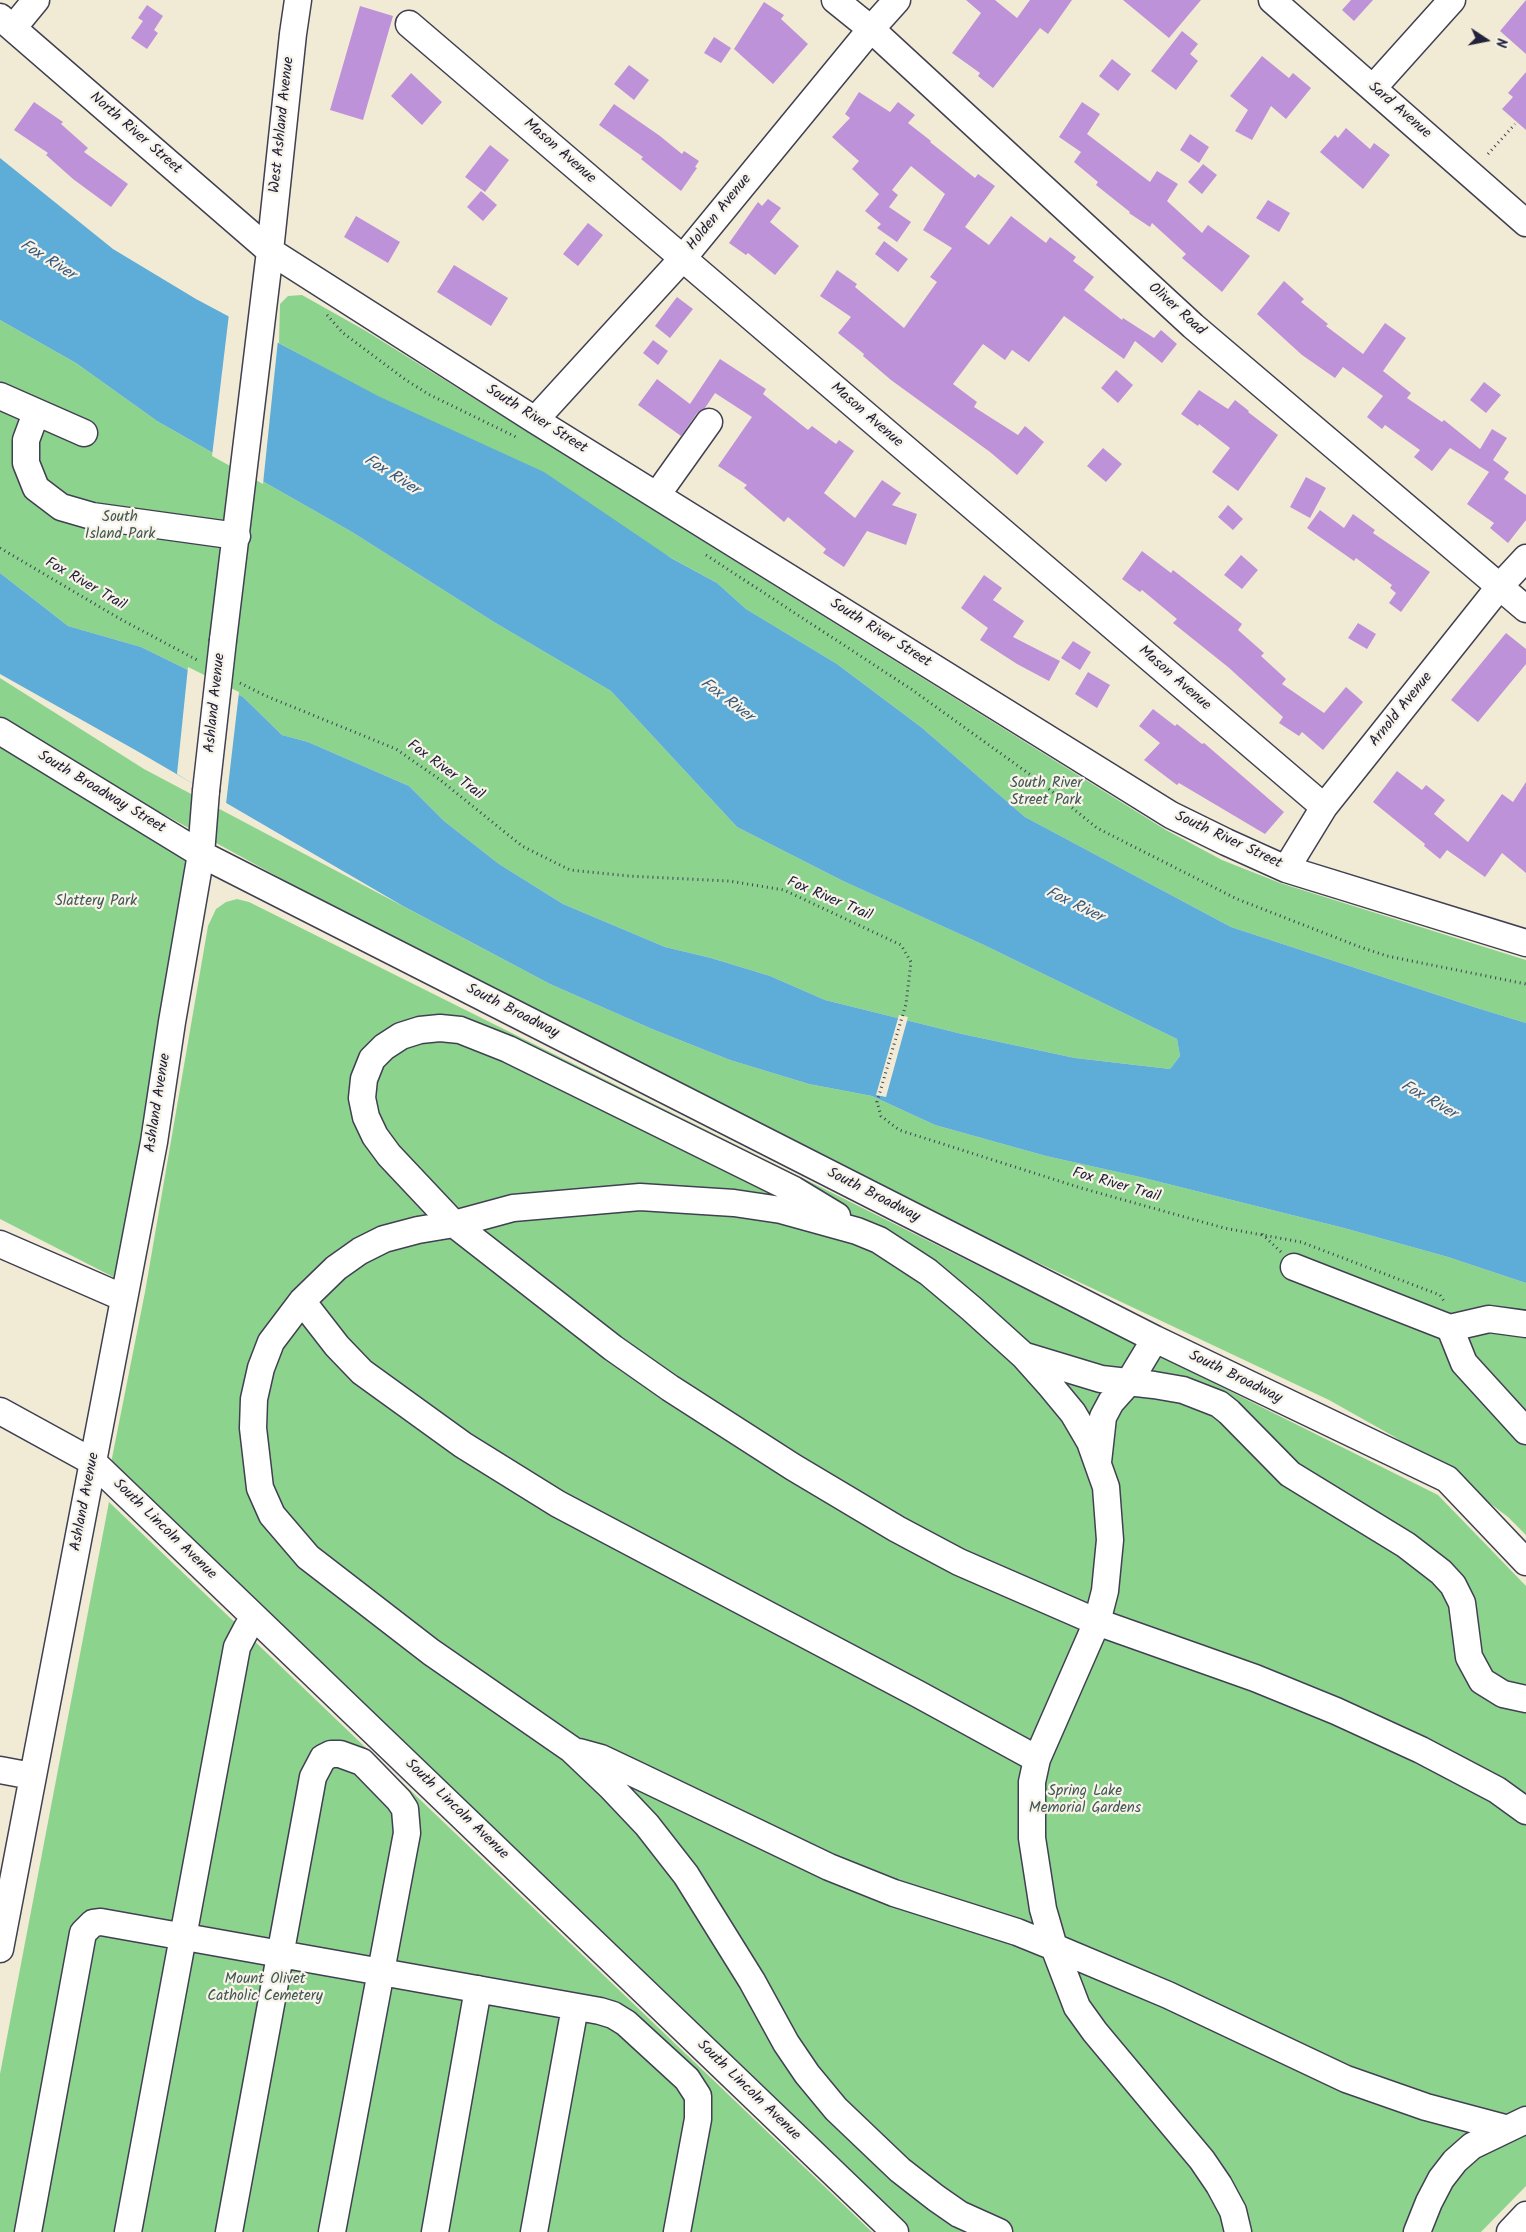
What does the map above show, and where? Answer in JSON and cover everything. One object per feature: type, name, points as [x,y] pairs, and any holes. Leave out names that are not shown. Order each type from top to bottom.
[{"type":"street","points":[[7,22],[36,0]]},
{"type":"street","name":"West Ashland Avenue","points":[[270,251],[298,0]]},
{"type":"street","name":"Oliver Road","points":[[835,0],[871,29],[1193,326],[1526,609]]},
{"type":"street","name":"Holden Avenue","points":[[529,430],[683,258],[897,0]]},
{"type":"street","name":"Sard Avenue","points":[[1272,0],[1526,223]]},
{"type":"street","points":[[1373,88],[1452,0]]},
{"type":"street","name":"North River Street","points":[[7,22],[270,251]]},
{"type":"street","name":"Mason Avenue","points":[[409,24],[1324,808]]},
{"type":"street","name":"Ashland Avenue","points":[[0,1949],[154,1142],[172,1022],[201,854],[223,640],[270,251]]},
{"type":"street","name":"South River Street","points":[[270,251],[529,430],[657,496],[1171,815],[1286,869],[1526,943]]},
{"type":"street","points":[[0,396],[84,433]]},
{"type":"street","points":[[36,413],[26,440],[26,463],[36,488],[61,507],[92,516],[237,536]]},
{"type":"street","points":[[657,496],[709,422]]},
{"type":"street","name":"Arnold Avenue","points":[[1286,869],[1324,808],[1500,586],[1526,558]]},
{"type":"street","name":"South Broadway Street","points":[[0,731],[201,854]]},
{"type":"street","name":"South Broadway","points":[[201,854],[1155,1339],[1447,1479],[1526,1562]]},
{"type":"street","points":[[857,1231],[824,1207],[794,1190],[508,1049],[460,1030],[440,1028],[420,1030],[401,1036],[384,1047],[372,1059],[364,1079],[362,1098],[366,1117],[375,1136],[389,1155],[454,1224],[612,1348],[670,1388],[793,1467],[898,1529],[959,1562],[1097,1622],[1255,1678],[1336,1711],[1452,1766],[1497,1790],[1526,1811]]},
{"type":"street","points":[[999,2232],[959,2214],[936,2198],[900,2170],[836,2109],[807,2074],[786,2042],[752,1981],[686,1875],[647,1825],[571,1749],[431,1652],[321,1568],[297,1546],[272,1515],[260,1488],[255,1460],[254,1399],[261,1368],[271,1342],[302,1301],[336,1268],[360,1251],[384,1239],[418,1230],[454,1224],[513,1208],[640,1197],[724,1202],[781,1210],[857,1231],[879,1240],[928,1272],[1024,1356],[1073,1413],[1090,1442],[1106,1487],[1110,1540],[1106,1591],[1097,1622],[1038,1760],[1032,1782],[1032,1838],[1036,1875],[1054,1947],[1077,2006],[1095,2032],[1202,2160],[1219,2185],[1233,2211],[1238,2232]]},
{"type":"street","points":[[0,1244],[124,1298]]},
{"type":"street","points":[[1294,1267],[1450,1328],[1489,1319],[1526,1324]]},
{"type":"street","points":[[302,1301],[336,1346],[362,1372],[487,1460],[558,1504],[918,1694],[1038,1760]]},
{"type":"street","points":[[1450,1328],[1464,1363],[1526,1430]]},
{"type":"street","points":[[1098,1463],[1103,1417],[1111,1402],[1129,1382],[1155,1339]]},
{"type":"street","points":[[1024,1356],[1101,1380],[1184,1390],[1219,1404],[1290,1474],[1426,1560],[1453,1585],[1462,1603],[1469,1657],[1482,1681],[1503,1694],[1526,1699]]},
{"type":"street","name":"South Lincoln Avenue","points":[[0,1411],[93,1462],[895,2232]]},
{"type":"street","points":[[128,2232],[237,1647],[247,1628],[257,1620]]},
{"type":"street","points":[[571,1749],[615,1765],[829,1867],[894,1893],[1017,1932],[1168,1995],[1346,2079],[1426,2107],[1515,2124]]},
{"type":"street","points":[[229,2232],[313,1777],[323,1758],[331,1754],[340,1754],[362,1762],[399,1800],[405,1809],[407,1833],[332,2232]]},
{"type":"street","points":[[0,1770],[32,1776]]},
{"type":"street","points":[[28,2232],[83,1933],[93,1923],[101,1922],[600,2011],[626,2023],[687,2079],[698,2096],[698,2119],[677,2232]]},
{"type":"street","points":[[435,2232],[478,1989]]},
{"type":"street","points":[[534,2232],[575,2007]]},
{"type":"street","points":[[1417,2232],[1441,2179],[1455,2161],[1472,2146],[1515,2124]]},
{"type":"street","points":[[1510,2232],[1526,2215]]},
{"type":"path","points":[[1488,154],[1515,124]]},
{"type":"path","points":[[323,312],[343,333],[375,358],[428,394],[529,430]]},
{"type":"path","name":"Fox River Trail","points":[[0,548],[122,620],[206,665]]},
{"type":"path","points":[[704,554],[911,690],[1039,781],[1097,828],[1238,898],[1360,947],[1387,956],[1526,984]]},
{"type":"path","name":"Fox River Trail","points":[[232,678],[266,696],[396,749],[439,779],[522,846],[570,870],[629,876],[729,881],[784,890],[902,945],[911,962],[903,1015],[877,1102],[881,1116],[899,1130],[1129,1201],[1224,1228],[1301,1242],[1440,1295],[1448,1306],[1450,1328]]},
{"type":"green space","name":"South River Street Park","points":[[302,295],[366,331],[1166,830],[1222,860],[1280,883],[1526,960],[1526,1023],[1231,927],[1025,817],[921,727],[837,664],[746,609],[717,583],[279,343],[280,304],[288,296]]},
{"type":"green space","name":"South Island Park","points":[[0,320],[76,363],[157,421],[352,532],[494,622],[611,691],[737,827],[843,881],[984,945],[1177,1039],[1180,1056],[1170,1069],[1075,1058],[962,1034],[825,1000],[770,976],[711,958],[665,947],[563,904],[499,864],[444,821],[409,786],[308,742],[282,735],[243,697],[141,647],[68,626],[0,573]]},
{"type":"green space","points":[[0,678],[144,769],[550,984],[652,1029],[730,1060],[809,1084],[872,1096],[935,1125],[1046,1156],[1140,1177],[1344,1228],[1448,1257],[1526,1283],[1526,1535],[1508,1517],[1450,1473],[1393,1436],[1329,1400],[905,1200],[432,961],[79,768],[0,720]]},
{"type":"green space","name":"Slattery Park","points":[[0,731],[201,854],[127,1284],[0,1219]]},
{"type":"green space","name":"Spring Lake Memorial Gardens","points":[[237,899],[249,902],[1438,1495],[1526,1586],[1526,2186],[1481,2232],[910,2232],[111,1463],[145,1292],[208,926],[216,909],[226,902]]},
{"type":"green space","name":"Mount Olivet Catholic Cemetery","points":[[109,1502],[872,2232],[0,2232],[0,2074]]},
{"type":"water","name":"Fox River","points":[[0,158],[113,249],[196,299],[378,396],[544,472],[671,558],[717,583],[746,609],[837,664],[921,727],[1025,817],[1231,927],[1526,1023],[1526,1283],[1448,1257],[1344,1228],[1140,1177],[1046,1156],[935,1125],[872,1096],[809,1084],[730,1060],[652,1029],[550,984],[403,906],[137,751],[0,674],[0,573],[68,626],[141,647],[243,697],[282,735],[308,742],[409,786],[444,821],[499,864],[563,904],[665,947],[711,958],[770,976],[825,1000],[962,1034],[1075,1058],[1170,1069],[1180,1056],[1177,1039],[984,945],[843,881],[737,827],[611,691],[494,622],[352,532],[157,421],[76,363],[0,320]]},
{"type":"pier","points":[[229,314],[278,340],[263,484],[212,456]]},
{"type":"pier","points":[[188,667],[239,692],[226,804],[177,774]]},
{"type":"pier","points":[[899,1015],[908,1017],[886,1097],[876,1095]]},
{"type":"building","points":[[966,0],[995,0],[1017,18],[1030,0],[1072,0],[1048,34],[1040,28],[993,88],[978,76],[980,73],[952,53],[981,13]]},
{"type":"building","points":[[1123,0],[1201,0],[1169,38]]},
{"type":"building","points":[[1351,0],[1373,0],[1354,21],[1342,10]]},
{"type":"building","points":[[1526,0],[1526,54],[1500,31]]},
{"type":"building","points":[[764,2],[784,15],[781,19],[808,44],[773,84],[734,49]]},
{"type":"building","points":[[147,5],[163,16],[154,30],[158,33],[147,49],[131,38],[143,21],[138,18]]},
{"type":"building","points":[[360,6],[393,16],[363,120],[330,110]]},
{"type":"building","points":[[1182,31],[1198,44],[1190,54],[1198,61],[1176,90],[1151,71]]},
{"type":"building","points":[[714,37],[731,48],[721,63],[704,53]]},
{"type":"building","points":[[1262,56],[1289,78],[1293,73],[1311,88],[1286,119],[1271,106],[1252,140],[1235,131],[1248,110],[1230,96]]},
{"type":"building","points":[[1112,59],[1131,74],[1118,91],[1099,76]]},
{"type":"building","points":[[629,65],[649,80],[634,100],[614,84]]},
{"type":"building","points":[[1526,72],[1526,130],[1502,109],[1513,97],[1508,93]]},
{"type":"building","points":[[411,73],[442,102],[422,125],[391,96]]},
{"type":"building","points":[[859,92],[890,112],[898,102],[915,115],[908,123],[975,178],[978,174],[995,186],[965,227],[989,245],[1011,216],[1046,243],[1050,237],[1076,257],[1073,261],[1094,277],[1084,290],[1122,320],[1123,318],[1154,338],[1161,330],[1177,344],[1162,363],[1135,341],[1124,359],[1064,316],[1029,362],[1012,350],[1005,360],[983,344],[953,384],[977,402],[974,407],[1018,435],[1025,426],[1044,442],[1017,475],[990,452],[891,380],[863,356],[864,354],[838,333],[851,317],[820,296],[837,270],[857,284],[855,287],[904,328],[937,282],[930,277],[952,248],[923,230],[945,194],[911,166],[892,190],[898,195],[889,207],[911,222],[897,242],[877,228],[881,224],[865,211],[879,194],[852,169],[859,161],[832,137],[850,118],[845,114]]},
{"type":"building","points":[[34,102],[63,122],[61,124],[88,148],[84,152],[128,184],[111,207],[73,179],[46,155],[48,153],[14,130]]},
{"type":"building","points":[[1082,102],[1100,114],[1087,134],[1150,182],[1157,171],[1178,184],[1167,201],[1202,233],[1208,225],[1250,256],[1222,292],[1182,258],[1186,254],[1152,223],[1150,227],[1129,213],[1096,185],[1098,182],[1074,162],[1081,152],[1059,137]]},
{"type":"building","points":[[614,104],[682,154],[684,151],[699,161],[695,167],[697,168],[681,191],[641,159],[643,157],[599,125]]},
{"type":"building","points":[[1346,128],[1370,149],[1374,143],[1390,155],[1363,189],[1320,152],[1335,135],[1338,138]]},
{"type":"building","points":[[1190,134],[1209,147],[1199,163],[1180,150]]},
{"type":"building","points":[[490,145],[509,160],[485,192],[465,177]]},
{"type":"building","points":[[1203,164],[1217,175],[1202,194],[1188,182]]},
{"type":"building","points":[[481,191],[497,205],[483,221],[467,207]]},
{"type":"building","points":[[768,199],[781,208],[770,222],[799,246],[775,275],[748,253],[746,255],[729,243],[758,202],[762,206]]},
{"type":"building","points":[[1268,200],[1290,213],[1279,232],[1256,218]]},
{"type":"building","points":[[356,216],[400,242],[388,263],[344,237]]},
{"type":"building","points":[[588,223],[603,235],[578,266],[563,254]]},
{"type":"building","points":[[884,241],[908,259],[898,272],[875,254]]},
{"type":"building","points":[[454,265],[508,298],[491,326],[437,292]]},
{"type":"building","points":[[1284,281],[1304,299],[1301,302],[1328,324],[1326,326],[1363,354],[1385,323],[1406,338],[1383,371],[1411,393],[1407,398],[1442,422],[1444,420],[1480,449],[1492,429],[1507,438],[1493,460],[1509,472],[1504,479],[1526,495],[1526,520],[1508,543],[1490,528],[1494,523],[1467,504],[1489,472],[1450,448],[1432,471],[1414,457],[1420,450],[1385,425],[1382,429],[1367,417],[1383,396],[1343,367],[1335,378],[1302,355],[1257,314]]},
{"type":"building","points":[[677,297],[693,309],[670,338],[655,326]]},
{"type":"building","points":[[653,340],[668,351],[658,365],[643,353]]},
{"type":"building","points":[[720,359],[766,389],[763,394],[808,430],[812,426],[836,444],[839,440],[854,451],[824,493],[855,518],[882,480],[901,493],[892,505],[917,514],[906,545],[867,531],[844,567],[823,553],[826,549],[788,517],[784,522],[744,488],[747,485],[718,466],[752,417],[715,393],[705,408],[697,413],[681,436],[638,405],[657,379],[690,404]]},
{"type":"building","points":[[1116,370],[1133,385],[1118,403],[1101,388]]},
{"type":"building","points":[[1484,382],[1501,395],[1486,413],[1470,400]]},
{"type":"building","points":[[1199,390],[1228,409],[1235,400],[1278,435],[1238,491],[1212,472],[1230,448],[1199,424],[1198,426],[1181,414]]},
{"type":"building","points":[[1103,448],[1122,464],[1106,482],[1087,466]]},
{"type":"building","points":[[1306,477],[1326,488],[1310,518],[1290,507]]},
{"type":"building","points":[[1228,505],[1243,519],[1233,530],[1218,517]]},
{"type":"building","points":[[1320,510],[1344,528],[1353,514],[1375,530],[1373,533],[1430,572],[1401,612],[1389,603],[1396,593],[1390,588],[1392,585],[1356,558],[1354,561],[1307,528]]},
{"type":"building","points":[[1142,551],[1171,573],[1173,570],[1242,624],[1238,630],[1264,653],[1261,656],[1286,679],[1282,684],[1324,713],[1346,687],[1363,702],[1323,750],[1302,732],[1299,736],[1279,723],[1283,717],[1228,667],[1173,623],[1177,619],[1142,590],[1140,592],[1122,579]]},
{"type":"building","points":[[1241,555],[1258,570],[1242,589],[1224,575]]},
{"type":"building","points":[[984,575],[1002,588],[993,600],[1024,621],[1013,637],[1060,661],[1049,681],[1017,664],[980,640],[988,628],[961,608]]},
{"type":"building","points":[[1358,623],[1376,634],[1367,649],[1348,638]]},
{"type":"building","points":[[1506,633],[1526,649],[1526,664],[1478,722],[1451,700]]},
{"type":"building","points":[[1073,641],[1091,652],[1080,670],[1061,658]]},
{"type":"building","points":[[1088,672],[1110,685],[1097,708],[1075,694]]},
{"type":"building","points":[[1153,709],[1175,726],[1177,724],[1202,744],[1204,743],[1284,812],[1265,834],[1179,783],[1177,785],[1144,760],[1160,743],[1139,726]]},
{"type":"building","points":[[1397,771],[1422,790],[1426,785],[1445,800],[1434,814],[1468,842],[1502,794],[1513,802],[1526,782],[1526,873],[1502,853],[1485,877],[1447,850],[1440,859],[1424,846],[1425,844],[1373,802]]}]
